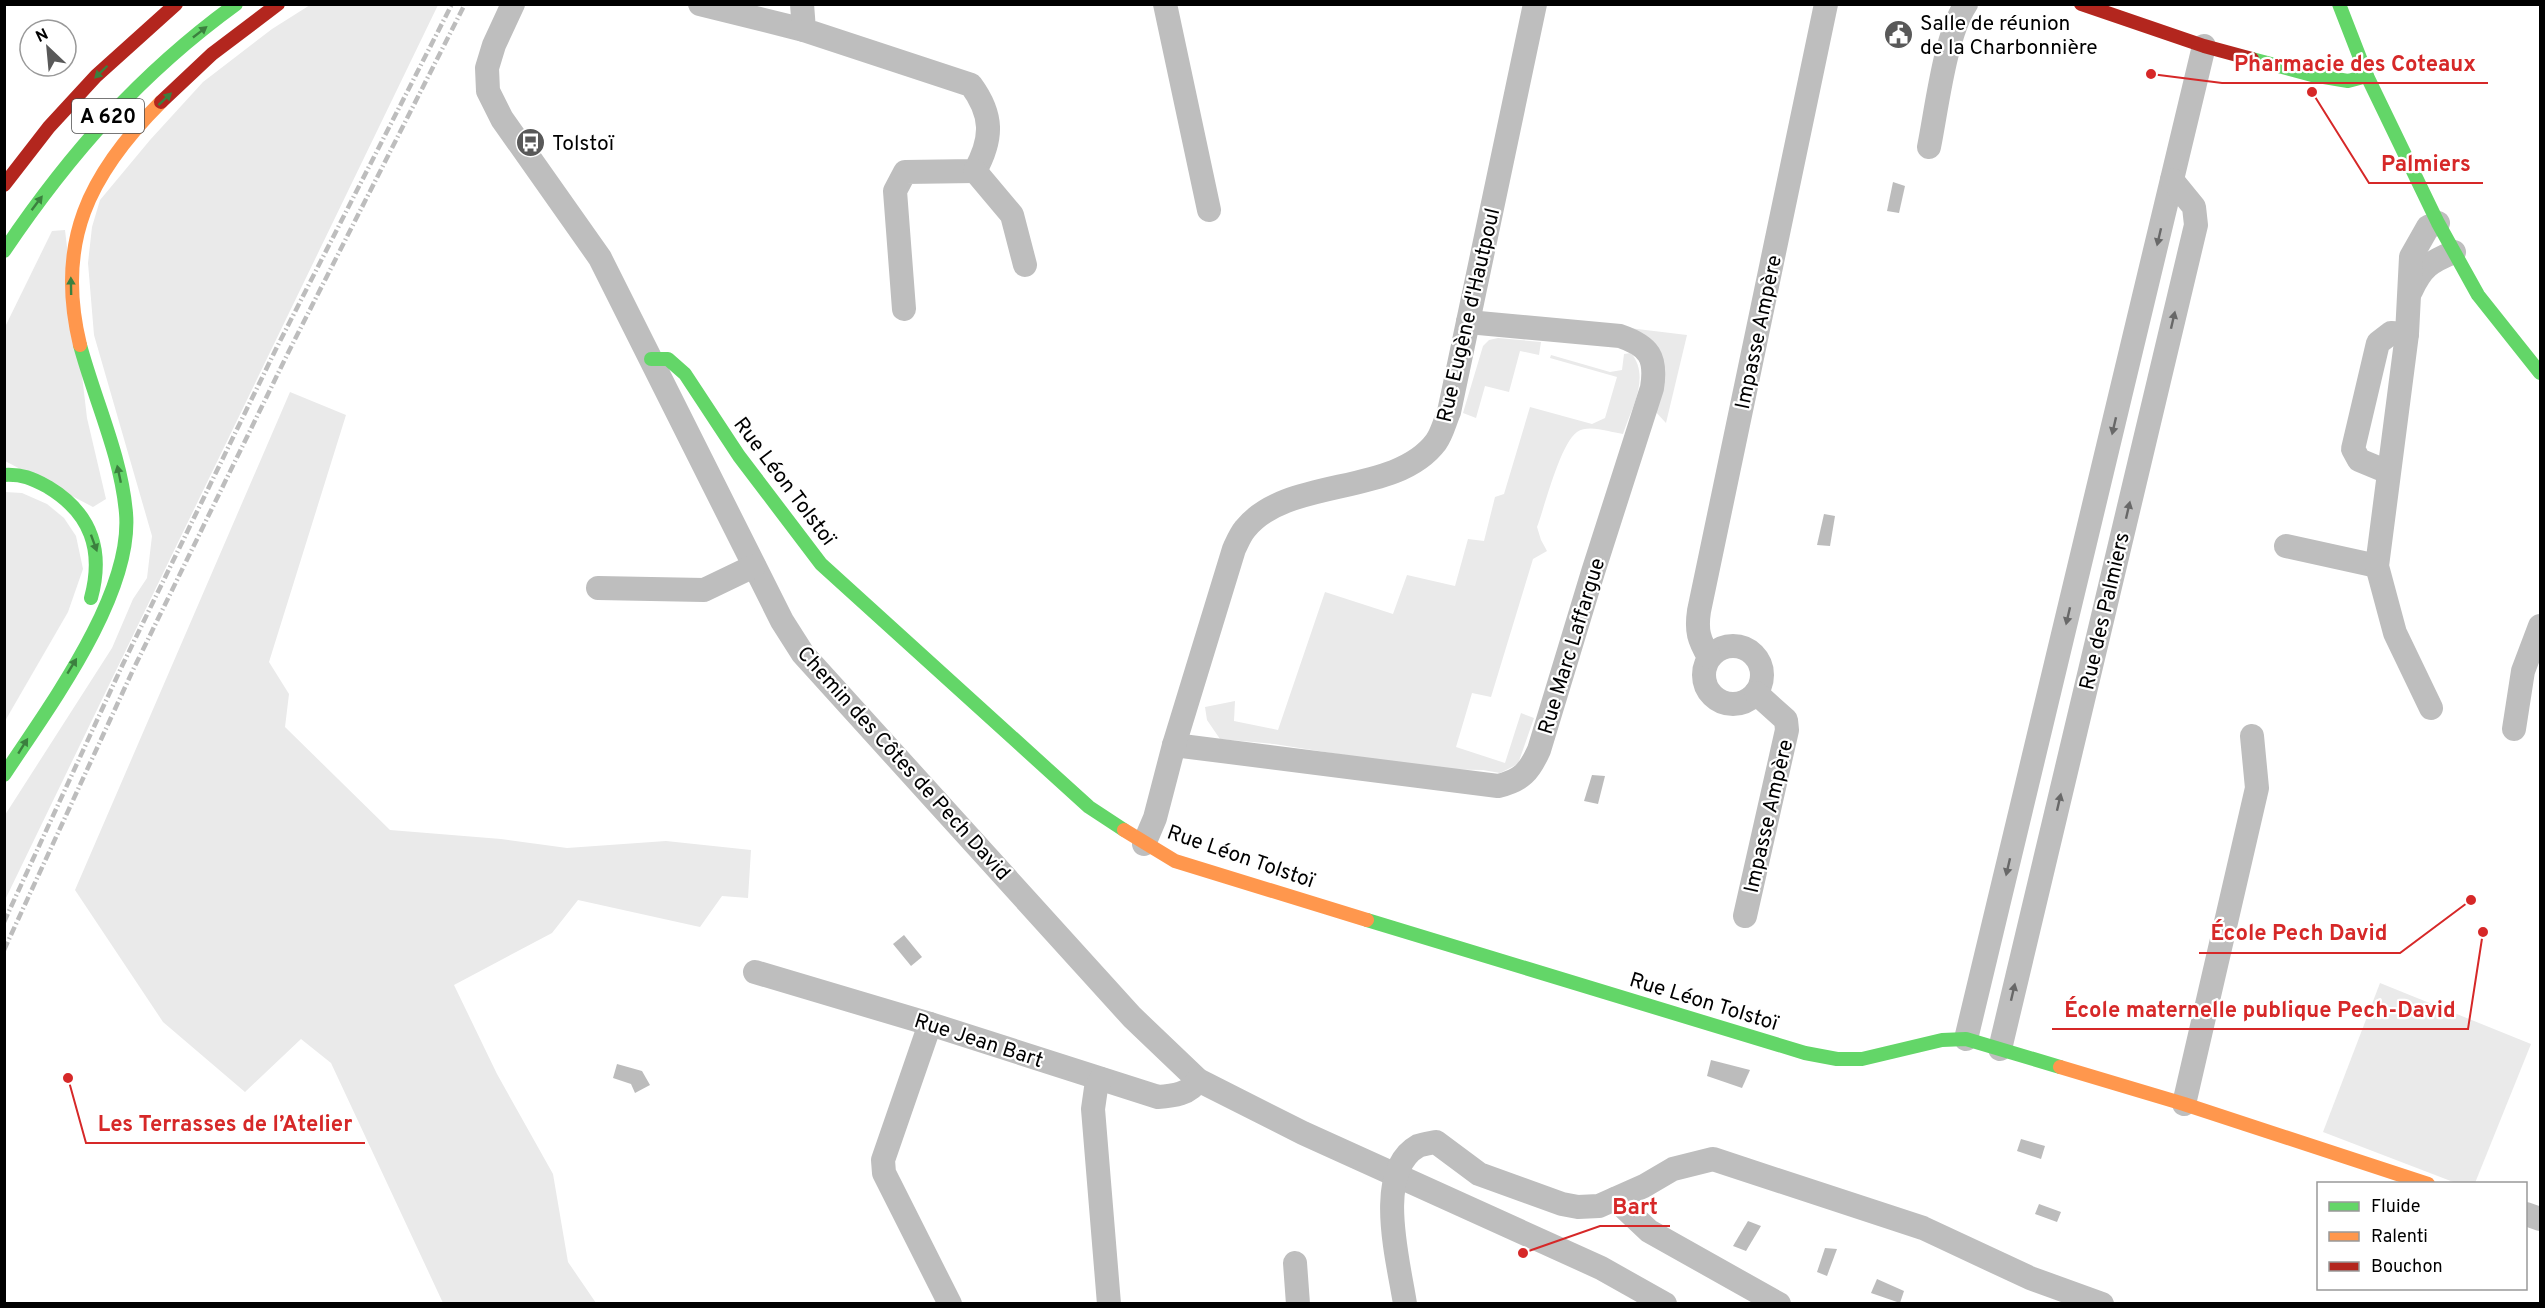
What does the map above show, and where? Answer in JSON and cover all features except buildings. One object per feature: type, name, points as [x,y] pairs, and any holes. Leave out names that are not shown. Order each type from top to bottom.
[{"type":"main road","name":"A 620","points":[[4,184],[49,127],[96,75],[176,4]]},
{"type":"main road","name":"A 620","points":[[4,251],[74,154],[121,102],[176,51],[236,4]]},
{"type":"main road","points":[[4,775],[90,636],[111,595],[126,532],[117,463],[76,333],[72,306],[71,264],[82,216],[90,194],[111,160],[142,120],[246,27],[279,4]]},
{"type":"main road","points":[[2081,4],[2204,46],[2331,79],[2348,81],[2367,76]]},
{"type":"main road","points":[[2339,4],[2367,76],[2438,223],[2478,296],[2541,373]]},
{"type":"main road","name":"Rue Léon Tolstoï","points":[[651,359],[659,357],[672,361],[688,379],[708,412],[778,511],[821,564],[1089,807],[1144,844],[1175,861],[1805,1053],[1837,1059],[1862,1059],[1942,1040],[1966,1039]]},
{"type":"main road","points":[[4,475],[23,475],[48,486],[70,501],[84,516],[98,554],[98,573],[92,595],[84,611]]},
{"type":"main road","points":[[1966,1039],[2184,1104],[2422,1182]]},
{"type":"street","name":"Chemin des Côtes de Pech David","points":[[513,4],[494,45],[487,68],[488,91],[502,118],[600,258],[782,621],[803,654],[1132,1017],[1198,1080],[1232,1099],[1394,1175],[1601,1268],[1665,1304]]},
{"type":"street","points":[[700,4],[804,30],[971,85],[984,103],[989,128],[983,155],[975,171]]},
{"type":"street","points":[[802,4],[804,30]]},
{"type":"street","points":[[1165,4],[1209,210]]},
{"type":"street","name":"Rue Eugène d'Hautpoul","points":[[1144,844],[1155,818],[1174,745],[1234,549],[1245,529],[1258,516],[1281,504],[1393,472],[1418,460],[1437,441],[1449,412],[1535,4]]},
{"type":"street","name":"Impasse Ampère","points":[[1709,657],[1699,641],[1696,629],[1699,611],[1826,4]]},
{"type":"street","points":[[1929,147],[1951,38],[1966,4]]},
{"type":"street","name":"Rue des Palmiers","points":[[1966,1039],[2204,46]]},
{"type":"street","points":[[975,171],[1012,215],[1025,265]]},
{"type":"street","points":[[904,309],[895,191],[905,172],[975,171]]},
{"type":"street","name":"Rue des Palmiers","points":[[2000,1049],[2196,225],[2194,207],[2172,180]]},
{"type":"street","points":[[2431,708],[2395,633],[2377,566],[2407,334],[2411,257],[2428,227],[2438,223]]},
{"type":"street","points":[[2410,293],[2419,273],[2433,261],[2454,252]]},
{"type":"street","name":"Rue Marc Laffargue","points":[[1174,745],[1498,786],[1515,782],[1531,767],[1539,750],[1600,548],[1652,388],[1655,372],[1650,354],[1639,342],[1620,336],[1468,322]]},
{"type":"street","points":[[2388,472],[2359,460],[2353,449],[2378,343],[2391,333],[2407,334]]},
{"type":"street","points":[[2286,546],[2377,566]]},
{"type":"street","points":[[598,588],[704,590],[754,566]]},
{"type":"street","points":[[2514,729],[2523,671],[2541,626]]},
{"type":"street","points":[[1731,645],[1748,649],[1759,661],[1762,669],[1762,678],[1756,693],[1750,699],[1734,704],[1718,700],[1706,689],[1704,681],[1703,673],[1709,657],[1723,647],[1731,645]]},
{"type":"street","name":"Impasse Ampère","points":[[1745,916],[1787,730],[1786,720],[1756,693]]},
{"type":"street","points":[[2184,1104],[2257,788],[2252,736]]},
{"type":"street","name":"Rue Jean Bart","points":[[755,972],[930,1024],[1158,1097],[1175,1096],[1189,1090],[1198,1080]]},
{"type":"street","points":[[930,1024],[883,1160],[884,1173],[950,1304]]},
{"type":"street","points":[[1101,1079],[1096,1088],[1093,1109],[1109,1304]]},
{"type":"street","points":[[1405,1304],[1390,1207],[1394,1175],[1418,1146],[1436,1142],[1479,1174],[1562,1204],[1578,1207],[1599,1206],[1644,1186],[1673,1169],[1713,1159],[1923,1228],[2030,1278],[2102,1304]]},
{"type":"street","points":[[1615,1199],[1649,1231],[1779,1304]]},
{"type":"street","points":[[1295,1263],[1298,1304]]},
{"type":"shaded area","points":[[310,5],[438,5],[5,900],[5,815],[112,648],[133,599],[147,578],[152,536],[94,335],[88,263],[92,227],[100,200],[203,82],[272,29]]},
{"type":"shaded area","points":[[1893,182],[1905,186],[1899,213],[1887,211]]},
{"type":"shaded area","points":[[65,230],[87,418],[106,499],[93,507],[5,461],[4,329],[52,231]]},
{"type":"shaded area","points":[[1629,328],[1687,335],[1666,423],[1654,410],[1660,390]]},
{"type":"shaded area","points":[[1498,338],[1541,342],[1539,355],[1520,351],[1509,392],[1485,386],[1476,418],[1463,413],[1483,346],[1489,340]]},
{"type":"shaded area","points":[[1631,353],[1637,362],[1639,383],[1623,434],[1593,429],[1582,430],[1577,432],[1565,449],[1537,527],[1547,551],[1533,559],[1491,697],[1472,693],[1456,747],[1505,763],[1521,713],[1534,718],[1518,764],[1500,773],[1483,770],[1433,769],[1274,744],[1220,739],[1207,720],[1205,707],[1235,701],[1234,721],[1278,730],[1325,592],[1393,614],[1407,575],[1455,586],[1468,539],[1484,541],[1495,497],[1504,494],[1530,407],[1592,424],[1605,418],[1617,377],[1550,358],[1551,355],[1610,372],[1622,370],[1624,354]]},
{"type":"shaded area","points":[[290,392],[346,415],[269,662],[289,694],[285,727],[390,830],[501,839],[567,848],[666,841],[751,850],[748,898],[722,896],[700,927],[578,900],[552,933],[454,985],[497,1074],[553,1174],[568,1262],[596,1303],[443,1303],[331,1063],[301,1039],[245,1092],[163,1022],[75,890]]},
{"type":"shaded area","points":[[5,492],[22,493],[47,504],[64,518],[76,536],[83,569],[68,612],[5,721]]},
{"type":"shaded area","points":[[1824,514],[1835,516],[1830,546],[1817,545]]},
{"type":"shaded area","points":[[1592,775],[1605,776],[1598,804],[1584,801]]},
{"type":"shaded area","points":[[904,935],[922,957],[911,966],[893,944]]},
{"type":"shaded area","points":[[2380,983],[2531,1044],[2475,1182],[2453,1182],[2323,1132]]},
{"type":"shaded area","points":[[1711,1060],[1750,1070],[1742,1088],[1707,1076]]},
{"type":"shaded area","points":[[617,1064],[642,1071],[650,1085],[635,1093],[631,1084],[613,1078]]},
{"type":"shaded area","points":[[2021,1139],[2045,1146],[2041,1159],[2017,1151]]},
{"type":"shaded area","points":[[2039,1204],[2061,1212],[2057,1222],[2035,1214]]},
{"type":"shaded area","points":[[1748,1221],[1761,1226],[1746,1251],[1733,1246]]},
{"type":"shaded area","points":[[1825,1248],[1837,1249],[1827,1276],[1817,1272]]},
{"type":"shaded area","points":[[1877,1279],[1904,1291],[1900,1303],[1871,1293]]},
{"type":"railway","points":[[4,922],[122,666],[276,349],[452,4]]},
{"type":"railway","points":[[4,950],[133,670],[289,351],[465,4]]},
{"type":"traffic: fast","points":[[4,251],[55,181],[109,117],[169,58],[236,4]]},
{"type":"traffic: fast","points":[[2339,4],[2367,76],[2438,223],[2478,295],[2540,373]]},
{"type":"traffic: fast","points":[[2252,59],[2312,75],[2348,81],[2367,76]]},
{"type":"traffic: fast","points":[[4,775],[84,650],[116,579],[125,545],[126,513],[119,470],[80,345]]},
{"type":"traffic: fast","points":[[651,359],[668,359],[685,374],[739,456],[821,564],[1089,807],[1124,830]]},
{"type":"traffic: fast","points":[[4,475],[27,477],[48,487],[63,497],[84,521],[90,534],[96,564],[91,598]]},
{"type":"traffic: fast","points":[[1367,920],[1805,1053],[1837,1059],[1862,1059],[1942,1040],[1966,1039],[2060,1067]]},
{"type":"traffic: slow","points":[[80,345],[73,308],[72,274],[76,242],[84,212],[97,183],[114,156],[161,102]]},
{"type":"traffic: slow","points":[[1124,830],[1175,861],[1367,920]]},
{"type":"traffic: slow","points":[[2060,1067],[2184,1104],[2422,1182]]},
{"type":"traffic: jam","points":[[4,185],[49,127],[96,76],[176,4]]},
{"type":"traffic: jam","points":[[161,102],[212,54],[278,4]]},
{"type":"traffic: jam","points":[[2081,4],[2204,46],[2252,59]]},
{"type":"place","name":"Salle de réunion de la Charbonnière","points":[[1899,35]]},
{"type":"place","name":"Pharmacie des Coteaux","points":[[2151,74]]},
{"type":"place","name":"Palmiers","points":[[2312,92]]},
{"type":"place","name":"Tolstoï","points":[[531,143]]},
{"type":"place","name":"École Pech David","points":[[2471,900]]},
{"type":"place","name":"École maternelle publique Pech-David","points":[[2483,932]]},
{"type":"place","name":"Les Terrasses de l’Atelier","points":[[68,1078]]},
{"type":"place","name":"Bart","points":[[1523,1253]]}]
